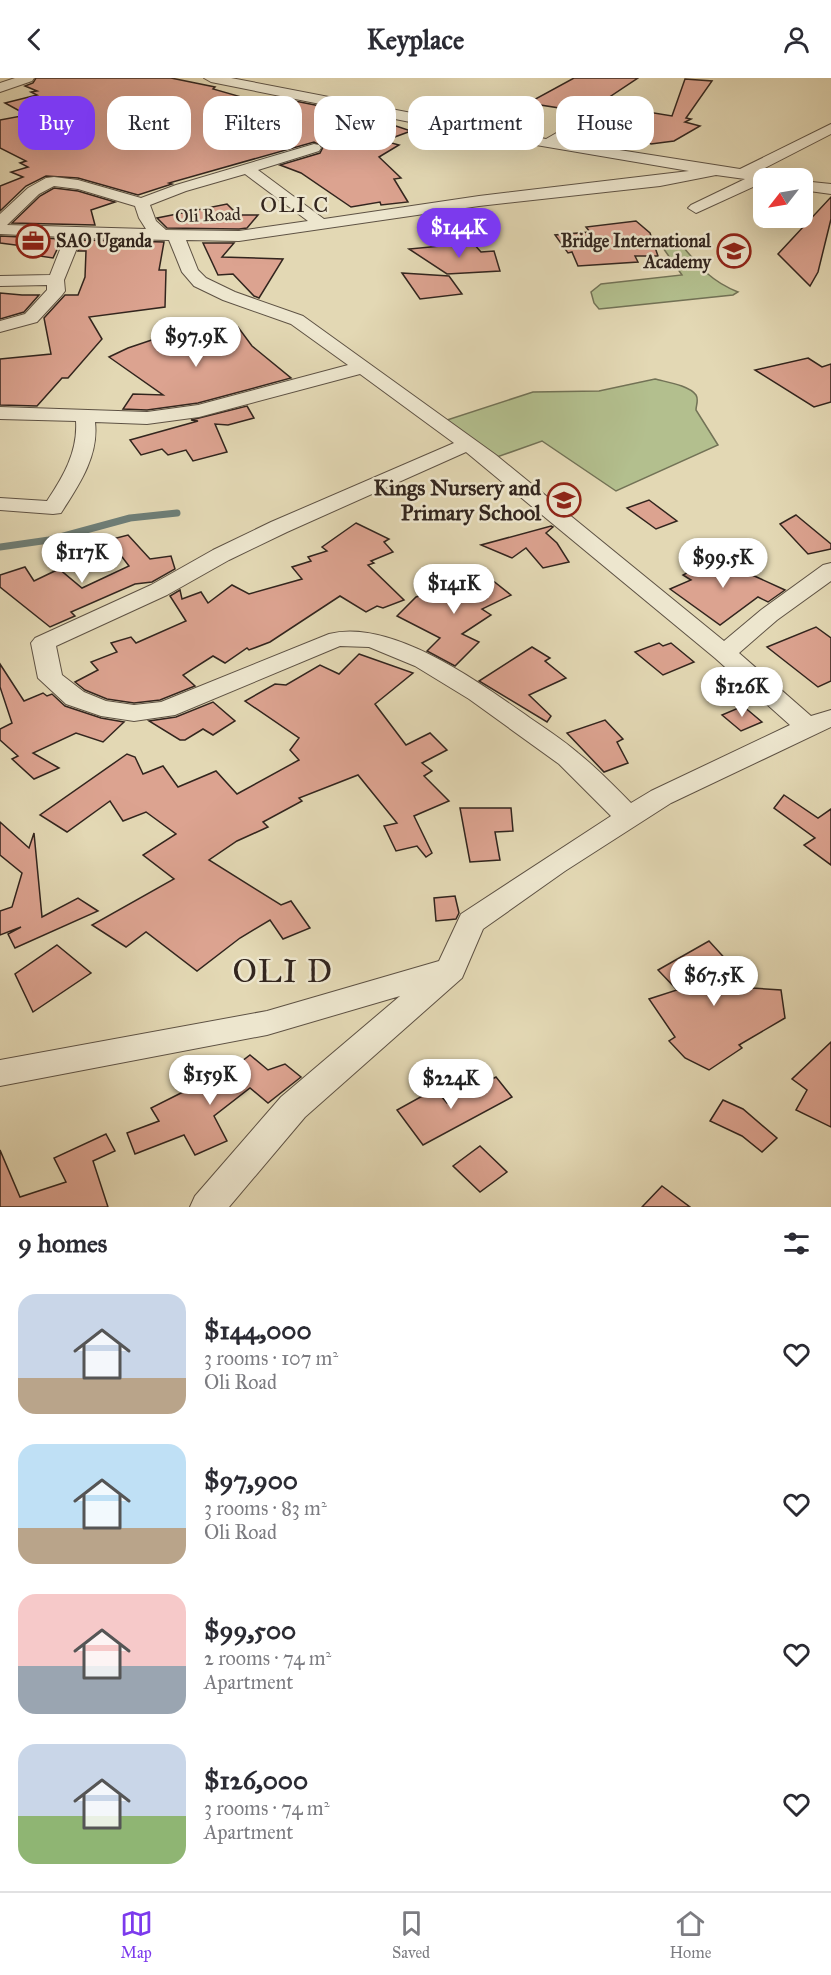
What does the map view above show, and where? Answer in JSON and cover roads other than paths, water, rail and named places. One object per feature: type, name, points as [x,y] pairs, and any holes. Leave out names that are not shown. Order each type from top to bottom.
[{"type":"street","points":[[0,88],[27,78]]},
{"type":"street","points":[[211,78],[438,124],[661,163],[753,176]]},
{"type":"street","points":[[744,174],[831,128]]},
{"type":"street","points":[[549,143],[556,139]]},
{"type":"street","points":[[0,223],[26,198],[46,183],[53,181],[142,203],[181,188],[314,148]]},
{"type":"street","points":[[247,170],[320,223]]},
{"type":"street","name":"Oli Road","points":[[0,229],[170,236],[239,236],[479,201],[660,181],[720,170]]},
{"type":"street","points":[[696,208],[753,184]]},
{"type":"street","points":[[813,186],[831,189]]},
{"type":"street","points":[[142,203],[144,217],[152,228],[170,236],[190,272],[200,282],[229,296],[297,320],[363,366],[467,444],[724,653],[819,723],[661,797],[555,864],[471,922],[452,970],[293,1107],[207,1207]]},
{"type":"street","points":[[0,327],[31,318],[56,291],[57,280],[75,233]]},
{"type":"street","points":[[0,281],[57,280]]},
{"type":"street","points":[[0,413],[147,418],[198,411],[363,366]]},
{"type":"street","points":[[0,504],[53,508],[75,475],[88,433],[85,417]]},
{"type":"street","points":[[467,444],[279,527],[221,555],[159,590],[43,644],[50,678],[75,698],[101,708],[134,713],[166,709],[337,639],[373,640],[424,661],[478,693],[568,758],[630,818]]},
{"type":"street","points":[[724,653],[769,615],[831,570]]},
{"type":"street","points":[[0,1073],[267,1023],[452,970]]},
{"type":"waterway","points":[[0,547],[49,540],[130,518],[177,513]]},
{"type":"place","name":"SAO Uganda","points":[[33,241]]},
{"type":"place","name":"Bridge International Academy","points":[[734,251]]},
{"type":"place","name":"Kings Nursery and Primary School","points":[[564,500]]},
{"type":"district","name":"OLI C","points":[[295,204]]},
{"type":"district","name":"OLI D","points":[[283,971]]}]
